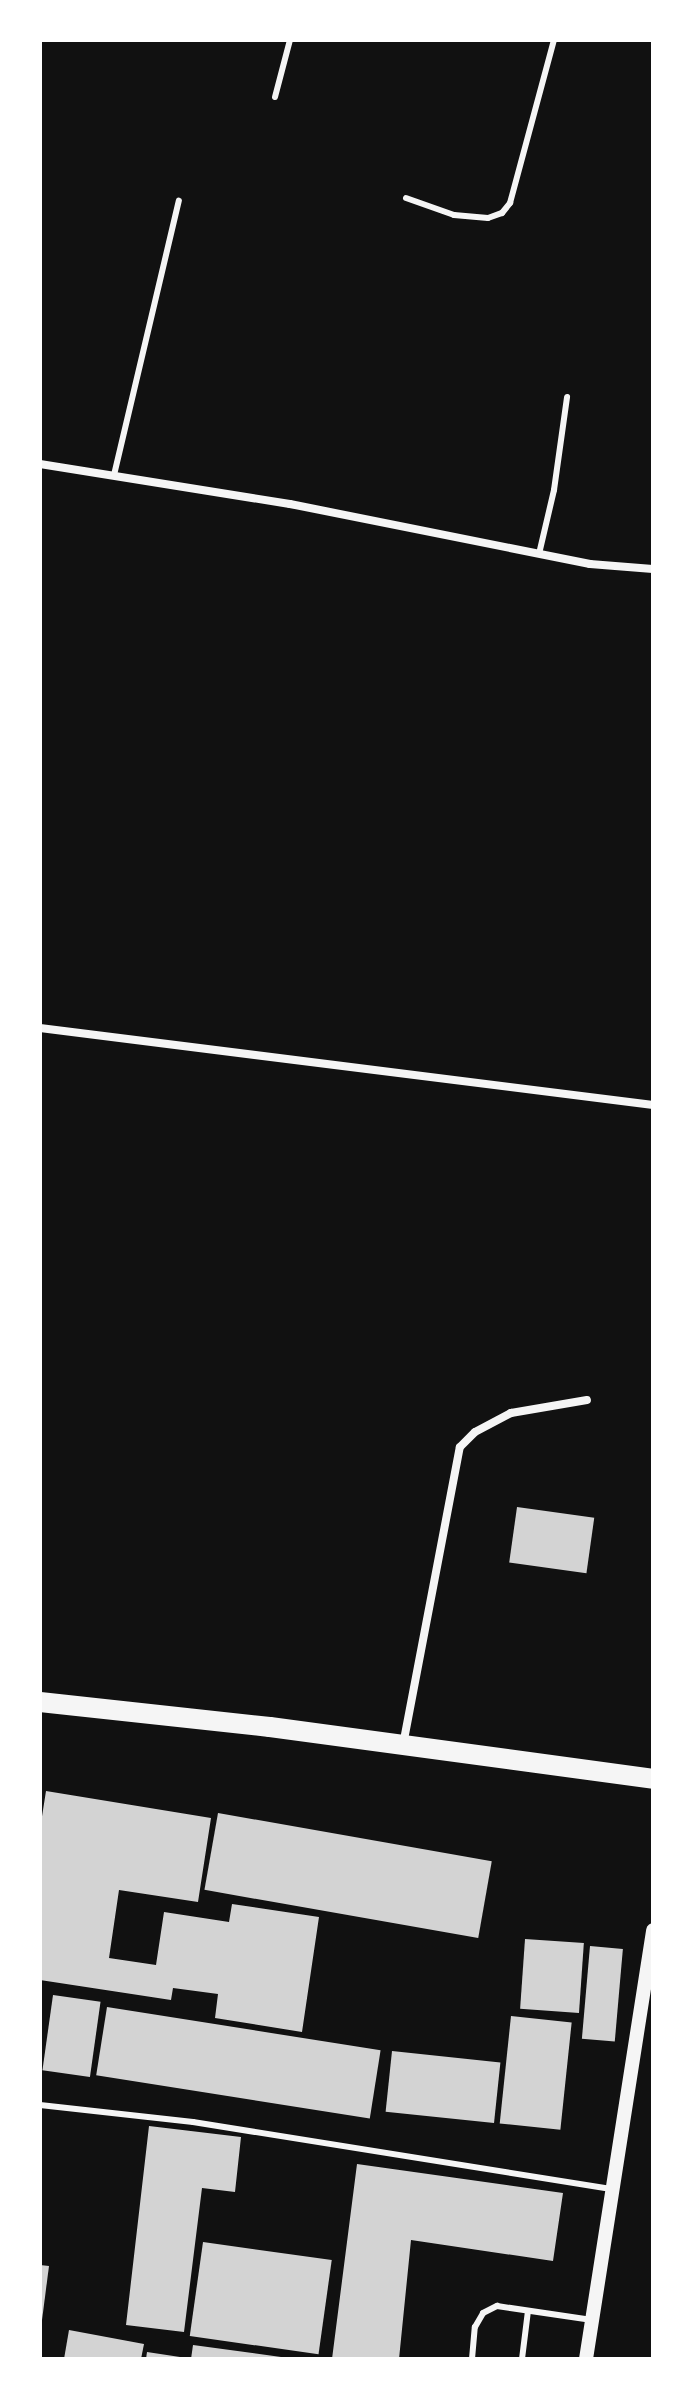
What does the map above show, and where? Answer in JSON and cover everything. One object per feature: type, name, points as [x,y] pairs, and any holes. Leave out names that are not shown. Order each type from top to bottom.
[{"type":"main road","points":[[40,1702],[403,1745],[653,1779]]},
{"type":"street","points":[[40,464],[290,504],[590,564],[653,569]]},
{"type":"street","points":[[40,1028],[653,1105]]},
{"type":"street","points":[[403,1745],[460,1447],[475,1432],[511,1413],[587,1400]]},
{"type":"street","points":[[586,2359],[653,1930]]},
{"type":"lane","points":[[275,97],[290,40]]},
{"type":"lane","points":[[406,198],[454,215],[488,218],[502,213],[510,203],[554,40]]},
{"type":"lane","points":[[114,475],[179,201]]},
{"type":"lane","points":[[539,554],[554,490],[567,397]]},
{"type":"lane","points":[[40,2105],[193,2122],[613,2189]]},
{"type":"lane","points":[[472,2359],[475,2327],[483,2313],[497,2306],[592,2320]]},
{"type":"lane","points":[[522,2359],[528,2311]]},
{"type":"building","points":[[517,1507],[594,1518],[586,1573],[509,1562]]},
{"type":"building","points":[[46,1791],[211,1818],[198,1902],[119,1890],[109,1958],[156,1965],[164,1912],[229,1922],[232,1904],[319,1917],[302,2032],[215,2018],[218,1994],[173,1988],[171,2000],[40,1980],[40,1829]]},
{"type":"building","points":[[218,1813],[492,1861],[478,1938],[204,1890]]},
{"type":"building","points":[[525,1939],[584,1943],[579,2013],[520,2009]]},
{"type":"building","points":[[590,1946],[623,1949],[615,2042],[582,2039]]},
{"type":"building","points":[[53,1995],[101,2002],[90,2077],[42,2070]]},
{"type":"building","points":[[107,2007],[381,2050],[370,2118],[96,2075]]},
{"type":"building","points":[[511,2016],[572,2022],[560,2130],[500,2123]]},
{"type":"building","points":[[392,2051],[500,2062],[494,2123],[386,2112]]},
{"type":"building","points":[[149,2126],[241,2137],[235,2192],[202,2188],[184,2332],[126,2325]]},
{"type":"building","points":[[357,2164],[563,2193],[553,2261],[411,2240],[399,2359],[332,2359]]},
{"type":"building","points":[[203,2242],[332,2260],[319,2354],[190,2336]]},
{"type":"building","points":[[40,2265],[49,2266],[42,2320],[40,2320]]},
{"type":"building","points":[[69,2330],[144,2344],[141,2359],[64,2359]]},
{"type":"building","points":[[193,2345],[281,2357],[281,2359],[191,2359]]},
{"type":"building","points":[[147,2352],[180,2357],[180,2359],[146,2359]]}]
